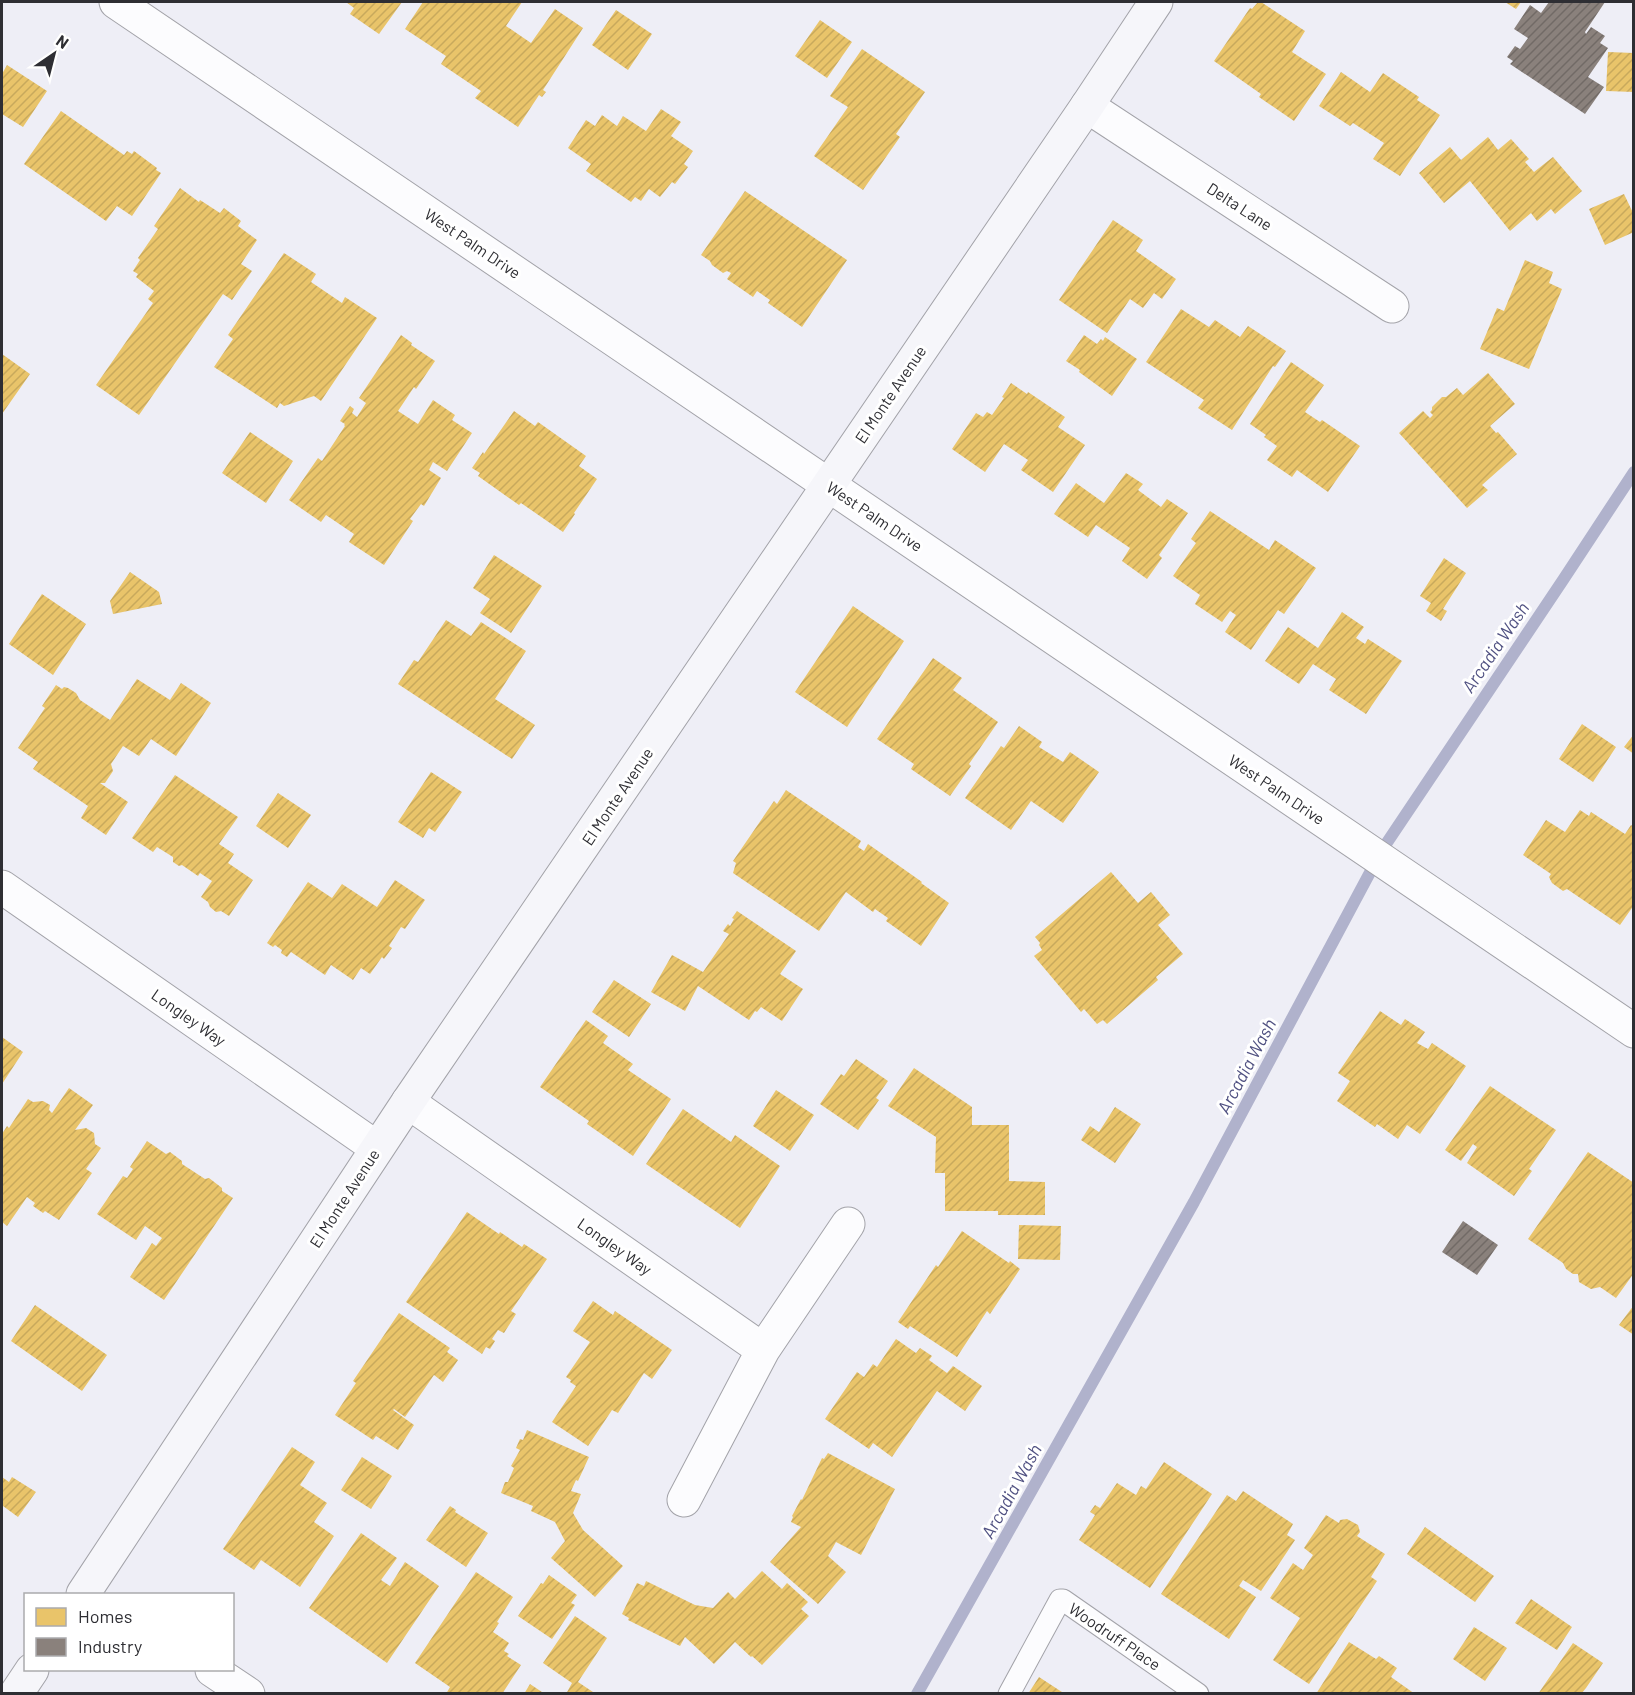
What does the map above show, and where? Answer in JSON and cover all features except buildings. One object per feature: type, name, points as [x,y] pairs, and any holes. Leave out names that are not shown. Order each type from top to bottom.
[{"type":"street","name":"West Palm Drive","points":[[116,2],[1634,1031]]},
{"type":"street","name":"El Monte Avenue","points":[[92,1592],[377,1148],[1156,2]]},
{"type":"street","name":"Delta Lane","points":[[1087,106],[1392,306]]},
{"type":"street","name":"Longley Way","points":[[2,887],[377,1148]]},
{"type":"street","name":"Longley Way","points":[[408,1102],[763,1350]]},
{"type":"street","points":[[684,1500],[763,1350],[848,1224]]},
{"type":"street","points":[[16,1694],[31,1671]]},
{"type":"street","points":[[214,1671],[248,1694]]},
{"type":"lane","name":"Woodruff Place","points":[[1009,1694],[1061,1600],[1198,1694]]},
{"type":"waterway","name":"Arcadia Wash","points":[[917,1694],[1194,1202],[1382,850],[1634,472]]}]
